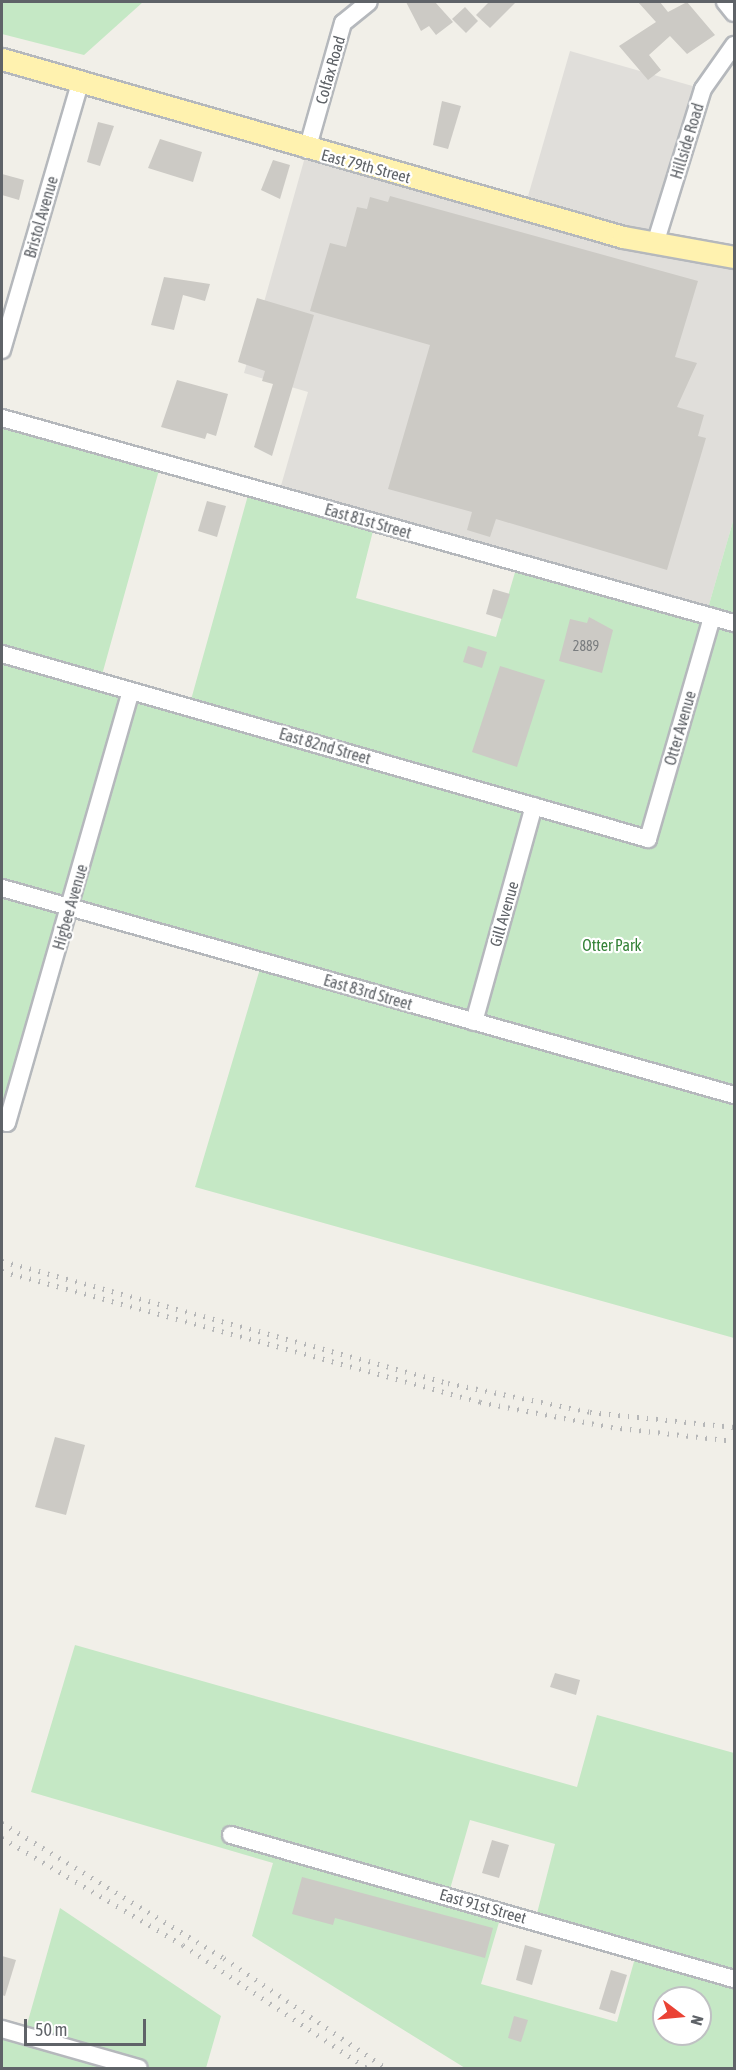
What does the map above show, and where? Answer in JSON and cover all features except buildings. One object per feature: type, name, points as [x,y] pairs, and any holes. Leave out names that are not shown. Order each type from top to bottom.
[{"type":"main road","name":"East 79th Street","points":[[2,59],[307,150],[655,244],[735,257]]},
{"type":"street","name":"Colfax Road","points":[[307,150],[343,23],[369,2]]},
{"type":"street","points":[[725,2],[735,13]]},
{"type":"street","name":"Hillside Road","points":[[655,244],[703,89],[735,45]]},
{"type":"street","name":"Bristol Avenue","points":[[2,351],[80,83]]},
{"type":"street","name":"East 81st Street","points":[[2,418],[735,623]]},
{"type":"street","name":"Otter Avenue","points":[[648,839],[712,617]]},
{"type":"street","name":"East 82nd Street","points":[[2,654],[648,839]]},
{"type":"street","name":"Higbee Avenue","points":[[4,1122],[69,908],[131,691]]},
{"type":"street","name":"Gill Avenue","points":[[474,1022],[534,806]]},
{"type":"street","name":"East 83rd Street","points":[[2,888],[735,1095]]},
{"type":"street","name":"East 91st Street","points":[[231,1835],[735,1979]]},
{"type":"street","points":[[2,2029],[139,2068]]},
{"type":"shaded area","points":[[570,51],[703,89],[655,244],[734,257],[734,518],[706,615],[278,496],[308,392],[244,373],[307,150],[524,210]]},
{"type":"green space","points":[[2,2],[143,2],[84,55],[2,34]]},
{"type":"green space","name":"Otter Park","points":[[2,418],[161,463],[100,682],[189,707],[250,488],[375,523],[356,598],[496,637],[518,562],[706,615],[734,518],[734,1338],[195,1187],[262,962],[70,908],[2,1132]]},
{"type":"green space","points":[[75,1645],[577,1787],[597,1715],[734,1753],[734,2068],[465,2068],[252,1936],[273,1863],[31,1792]],"holes":[[[470,1820],[555,1844],[535,1921],[637,1951],[617,2022],[481,1984],[502,1912],[448,1896]]]},
{"type":"green space","points":[[60,1908],[221,2016],[206,2068],[2,2068],[2,2029],[24,2035]]},
{"type":"railway","points":[[2,1261],[448,1383],[590,1412],[734,1427]]},
{"type":"railway","points":[[2,1271],[480,1402],[611,1427],[734,1441]]},
{"type":"railway","points":[[2,1823],[224,1958],[386,2068]]},
{"type":"railway","points":[[2,1838],[183,1945],[367,2068]]}]
